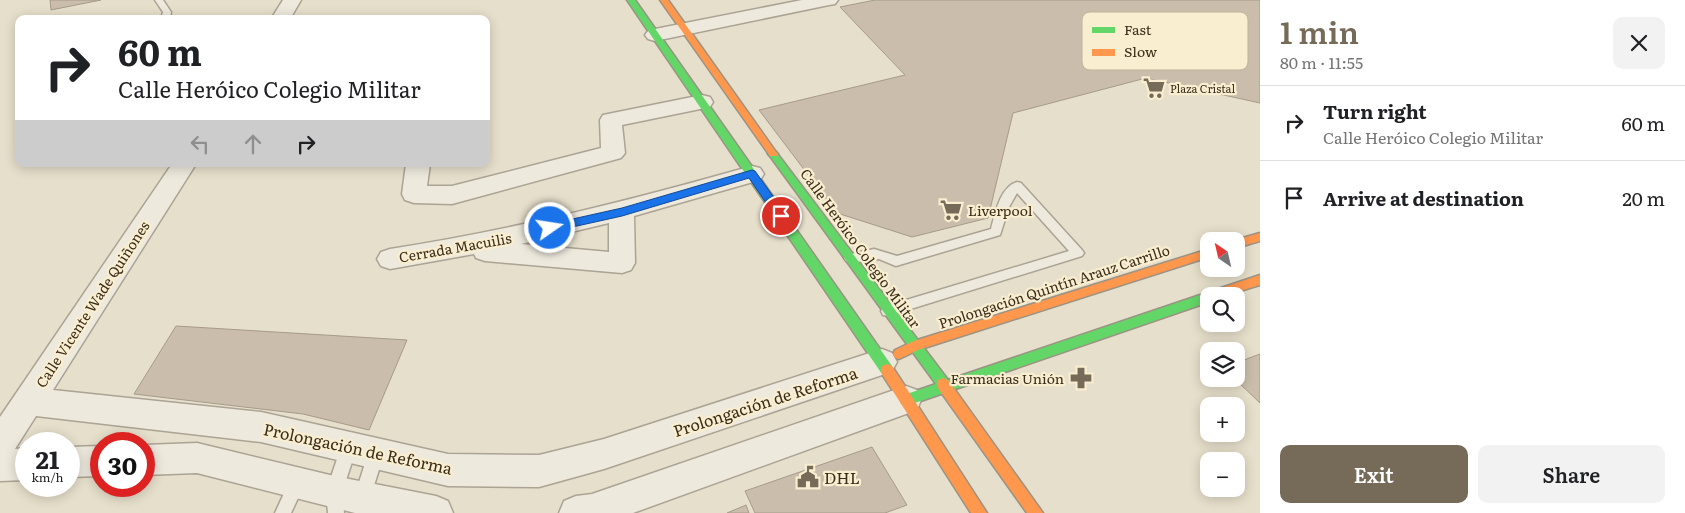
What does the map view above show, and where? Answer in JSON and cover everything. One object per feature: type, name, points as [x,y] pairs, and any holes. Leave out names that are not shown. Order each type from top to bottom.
[{"type":"main road","points":[[631,0],[882,362],[980,513]]},
{"type":"main road","name":"Calle Heróico Colegio Militar","points":[[664,0],[683,29],[914,346],[946,385],[1036,513]]},
{"type":"main road","points":[[1245,241],[1260,237]]},
{"type":"main road","name":"Prolongación Quintín Arauz Carrillo","points":[[882,362],[914,346],[1200,256]]},
{"type":"main road","points":[[1239,287],[1260,280]]},
{"type":"main road","points":[[906,400],[1200,300]]},
{"type":"street","points":[[283,15],[292,0]]},
{"type":"street","points":[[655,35],[829,0]]},
{"type":"street","points":[[418,167],[414,194],[452,194],[613,153],[611,120],[702,102]]},
{"type":"street","name":"Calle Vicente Wade Quiñones","points":[[0,444],[182,167]]},
{"type":"street","name":"Cerrada Macuilis","points":[[390,259],[460,249],[622,212],[752,174]]},
{"type":"street","points":[[460,249],[622,263],[622,212]]},
{"type":"street","name":"Prolongación de Reforma","points":[[28,401],[260,427],[448,470],[539,471],[604,454],[882,362]]},
{"type":"street","points":[[576,513],[592,511],[906,400]]},
{"type":"street","points":[[155,460],[197,458],[298,482],[349,504],[436,513]]},
{"type":"street","points":[[0,465],[15,464]]},
{"type":"lane","points":[[159,0],[167,12],[166,15]]},
{"type":"lane","points":[[850,258],[873,253],[886,254],[896,261],[996,232],[1004,202],[1017,186],[1078,253],[888,310]]},
{"type":"lane","points":[[349,504],[362,450]]},
{"type":"lane","points":[[349,504],[362,450]]},
{"type":"lane","points":[[283,513],[298,482]]},
{"type":"building","points":[[50,0],[101,0],[51,10]]},
{"type":"building","points":[[875,0],[1260,0],[1260,103],[1146,78],[1013,113],[988,218],[912,237],[837,213],[759,110],[905,75],[840,7]]},
{"type":"building","points":[[176,326],[407,340],[369,430],[303,414],[134,394]]},
{"type":"building","points":[[1260,354],[1260,403],[1243,387],[1245,387],[1245,360]]},
{"type":"building","points":[[872,447],[907,505],[885,513],[755,513],[745,491]]},
{"type":"building","points":[[746,505],[749,513],[727,513]]},
{"type":"traffic: fast","points":[[631,0],[887,370]]},
{"type":"traffic: fast","points":[[773,154],[943,384]]},
{"type":"traffic: fast","points":[[906,400],[1200,300]]},
{"type":"traffic: slow","points":[[664,0],[773,154]]},
{"type":"traffic: slow","points":[[1245,241],[1260,237]]},
{"type":"traffic: slow","points":[[899,354],[914,346],[1200,256]]},
{"type":"traffic: slow","points":[[1238,287],[1260,280]]},
{"type":"traffic: slow","points":[[887,370],[980,513]]},
{"type":"traffic: slow","points":[[943,384],[1036,513]]},
{"type":"place","name":"Plaza Cristal","points":[[1154,88]]},
{"type":"place","name":"Liverpool","points":[[951,210]]},
{"type":"place","name":"Farmacias Unión","points":[[1081,378]]},
{"type":"place","name":"DHL","points":[[808,477]]},
{"type":"route","points":[[550,228],[622,212],[752,174],[781,216]]}]
